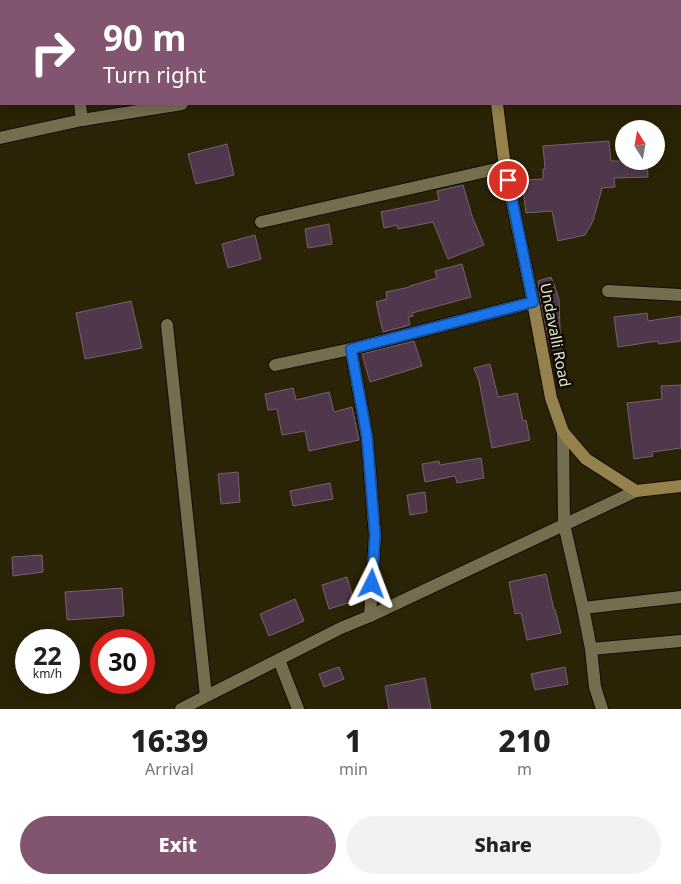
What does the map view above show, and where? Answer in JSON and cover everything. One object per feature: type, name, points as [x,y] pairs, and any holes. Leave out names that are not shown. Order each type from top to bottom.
[{"type":"main road","name":"Undavalli Road","points":[[497,105],[505,167],[551,398],[563,432],[586,460],[636,491]]},
{"type":"main road","points":[[636,491],[681,486]]},
{"type":"street","points":[[80,105],[82,120]]},
{"type":"street","points":[[0,138],[82,120],[176,105]]},
{"type":"street","points":[[261,222],[505,167]]},
{"type":"street","points":[[608,291],[681,295]]},
{"type":"street","points":[[275,365],[351,349],[533,302]]},
{"type":"street","points":[[167,325],[206,696]]},
{"type":"street","points":[[351,349],[367,437],[375,535],[370,616]]},
{"type":"street","points":[[563,432],[564,524],[591,649],[595,687],[602,709]]},
{"type":"street","points":[[183,709],[341,628],[636,491]]},
{"type":"street","points":[[583,608],[681,597]]},
{"type":"street","points":[[591,649],[681,642]]},
{"type":"street","points":[[278,660],[298,709]]},
{"type":"building","points":[[609,141],[611,161],[615,161],[615,170],[648,170],[648,177],[614,178],[615,187],[602,188],[593,221],[585,235],[558,241],[552,211],[526,213],[522,180],[543,179],[543,169],[545,169],[543,146]]},
{"type":"building","points":[[227,144],[234,175],[196,184],[188,154]]},
{"type":"building","points":[[463,185],[472,216],[484,245],[448,259],[433,222],[398,229],[397,225],[384,228],[381,212],[439,200],[437,191]]},
{"type":"building","points":[[329,224],[332,244],[308,248],[305,229]]},
{"type":"building","points":[[255,235],[261,259],[228,268],[222,244]]},
{"type":"building","points":[[462,264],[471,297],[412,313],[413,316],[408,317],[410,325],[383,332],[376,302],[387,299],[386,292],[410,287],[437,278],[435,271]]},
{"type":"building","points":[[551,277],[559,299],[561,359],[550,347],[539,293],[538,281]]},
{"type":"building","points":[[131,301],[142,348],[85,359],[76,313]]},
{"type":"building","points":[[647,313],[648,321],[681,316],[681,341],[659,344],[658,341],[618,347],[614,317]]},
{"type":"building","points":[[414,341],[422,366],[370,382],[362,354]]},
{"type":"building","points":[[490,364],[498,397],[517,393],[523,421],[526,420],[530,440],[492,448],[479,381],[474,368]]},
{"type":"building","points":[[681,385],[681,448],[652,452],[653,456],[634,459],[627,403],[662,399],[661,386]]},
{"type":"building","points":[[293,388],[296,400],[329,392],[334,412],[352,407],[359,440],[309,451],[305,431],[282,435],[277,409],[268,410],[265,394]]},
{"type":"building","points":[[481,458],[484,478],[457,483],[455,476],[425,482],[422,464],[439,461],[440,465]]},
{"type":"building","points":[[238,472],[240,502],[221,504],[218,474]]},
{"type":"building","points":[[330,483],[333,499],[293,506],[290,491]]},
{"type":"building","points":[[425,492],[427,512],[410,515],[407,495]]},
{"type":"building","points":[[42,555],[43,572],[13,576],[12,557]]},
{"type":"building","points":[[546,574],[561,633],[527,640],[521,613],[515,614],[509,582]]},
{"type":"building","points":[[347,577],[354,601],[329,609],[322,585]]},
{"type":"building","points":[[122,588],[124,616],[67,620],[65,592]]},
{"type":"building","points":[[295,599],[304,621],[269,636],[260,614]]},
{"type":"building","points":[[339,667],[344,679],[324,687],[319,674]]},
{"type":"building","points":[[565,667],[568,684],[535,690],[531,674]]},
{"type":"building","points":[[425,678],[431,709],[389,709],[385,686]]},
{"type":"route","points":[[372,584],[375,535],[367,437],[351,349],[533,302],[508,180]]}]
